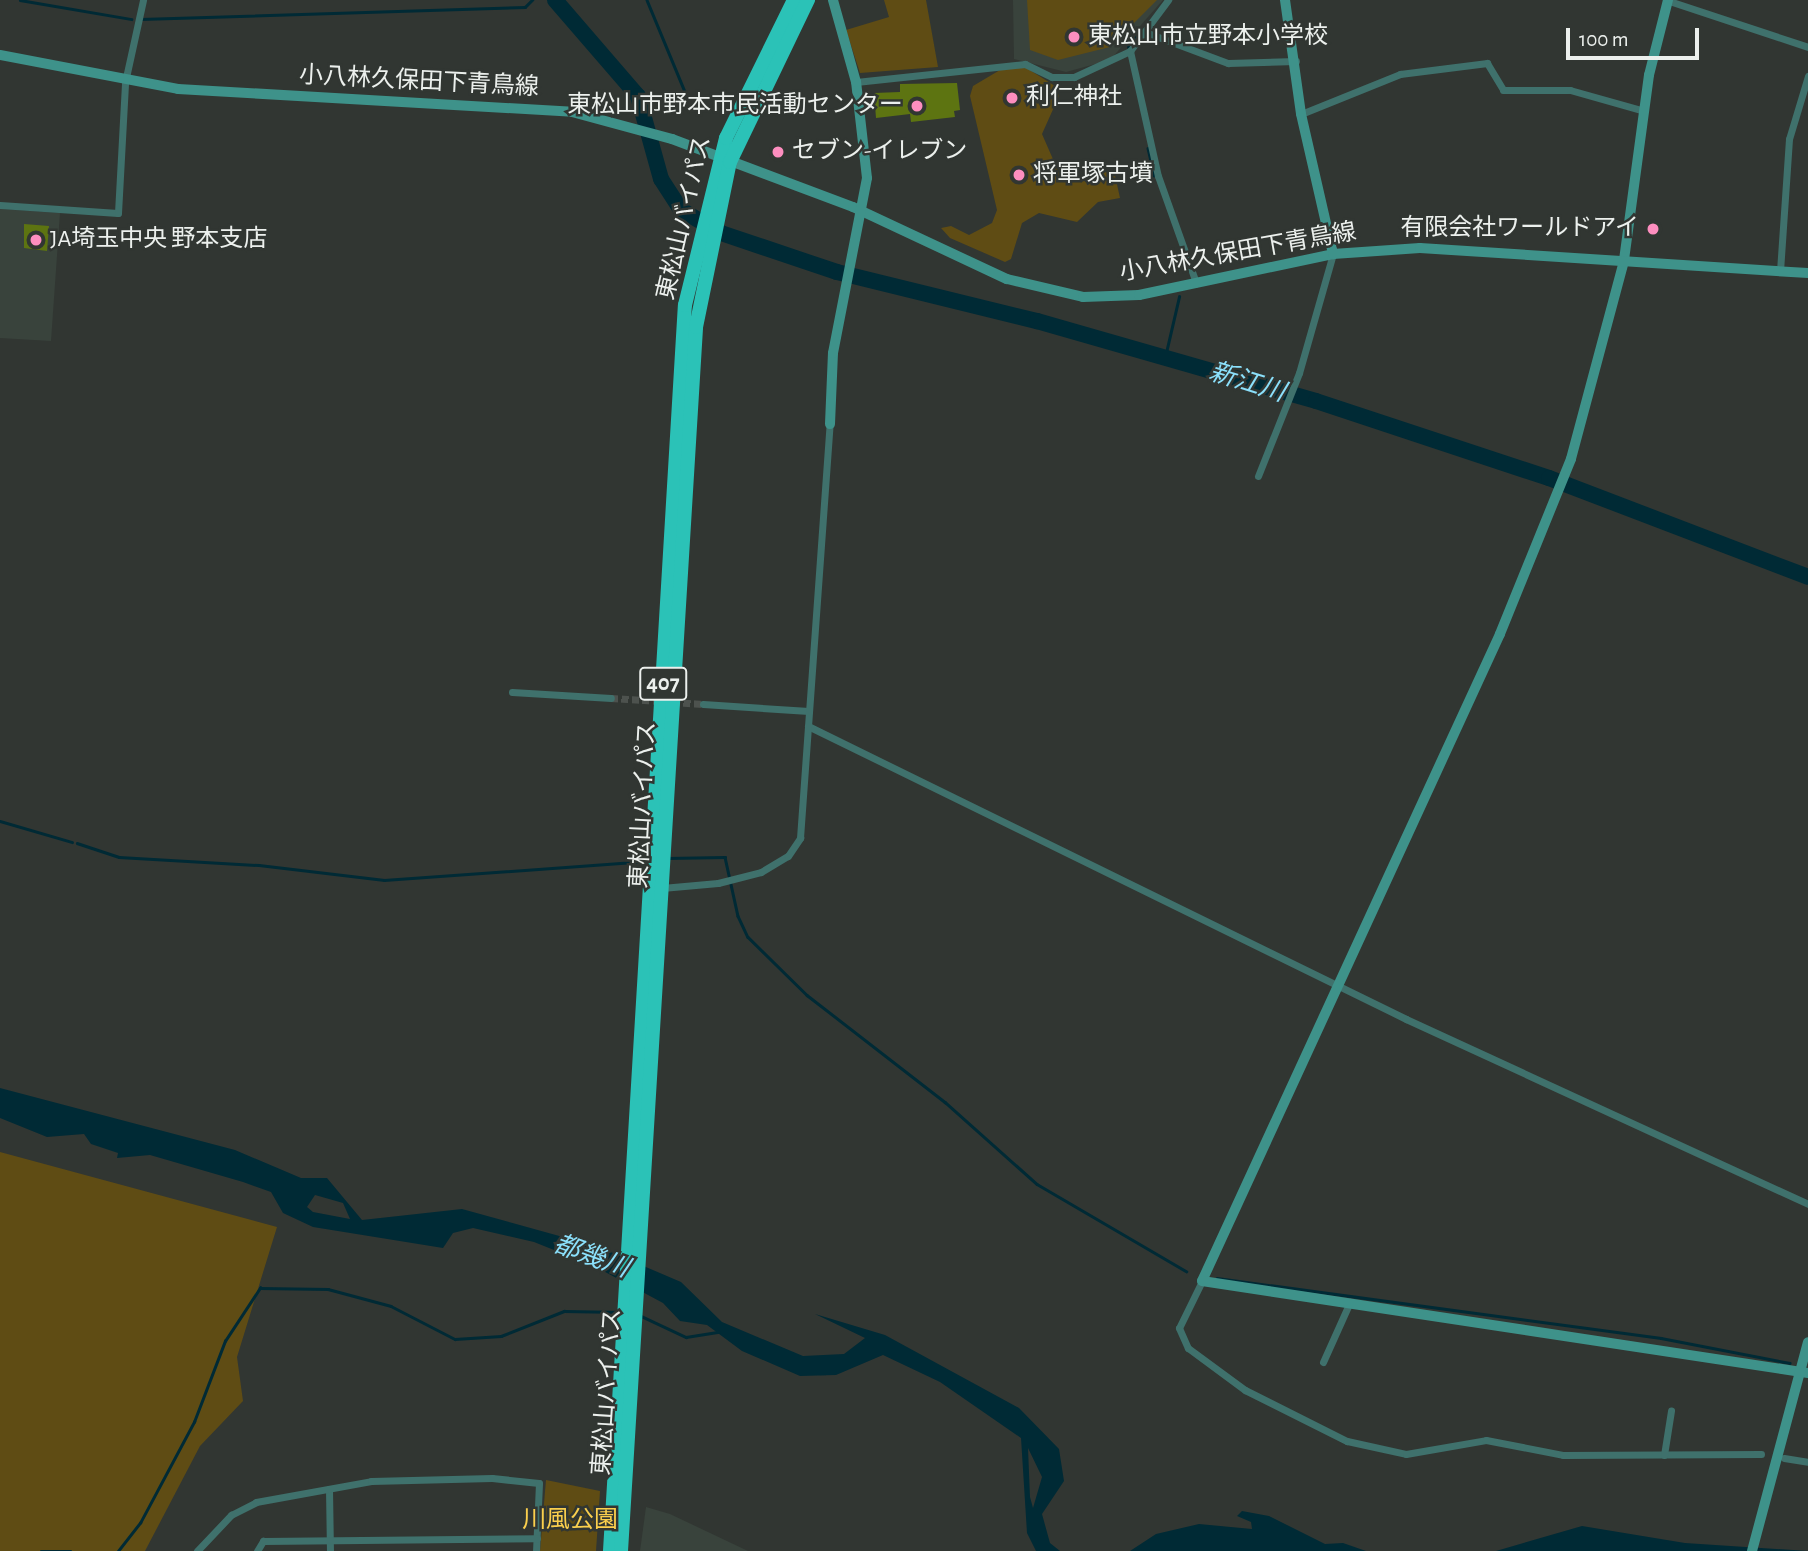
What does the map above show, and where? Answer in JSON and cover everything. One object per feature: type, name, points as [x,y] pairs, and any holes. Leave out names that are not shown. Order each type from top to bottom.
[{"type":"highway","name":"東松山バイパス","points":[[621,1551],[621,1461],[685,305],[741,102],[794,0]]},
{"type":"highway","name":"東松山バイパス","points":[[725,159],[808,0]]},
{"type":"highway","name":"東松山バイパス","points":[[641,1132],[661,888],[703,243]]},
{"type":"highway","name":"東松山バイパス","points":[[610,1551],[621,1461]]},
{"type":"street","points":[[0,205],[118,213],[125,82],[143,0]]},
{"type":"street","points":[[661,888],[747,877],[776,866],[796,848],[808,726],[833,353],[867,178],[856,82],[833,0]]},
{"type":"street","points":[[856,82],[1025,64],[1052,77],[1074,77],[1130,51],[1168,0]]},
{"type":"street","points":[[1258,476],[1299,373],[1333,254],[1301,114],[1297,61],[1285,0]]},
{"type":"street","points":[[1761,1454],[1563,1455],[1486,1440],[1406,1454],[1346,1441],[1245,1390],[1188,1348],[1178,1328],[1500,634],[1571,459],[1623,261],[1644,111],[1667,0],[1808,47]]},
{"type":"street","points":[[1145,32],[1228,63],[1297,61]]},
{"type":"street","points":[[1130,51],[1158,176],[1196,282]]},
{"type":"street","name":"小八林久保田下青鳥線","points":[[0,55],[125,82],[551,109],[631,127],[665,137],[861,210],[1035,289],[1111,298],[1333,254],[1420,248],[1808,273]]},
{"type":"street","points":[[1301,114],[1400,74],[1487,63],[1503,90],[1570,90],[1644,111]]},
{"type":"street","points":[[1780,271],[1789,139],[1808,76]]},
{"type":"street","points":[[512,692],[611,698]]},
{"type":"street","points":[[704,704],[809,711]]},
{"type":"street","points":[[808,726],[1337,984],[1808,1203]]},
{"type":"street","points":[[1202,1281],[1803,1373]]},
{"type":"street","points":[[1322,1362],[1350,1302]]},
{"type":"street","points":[[1752,1551],[1767,1489],[1803,1373],[1808,1342]]},
{"type":"street","points":[[1664,1455],[1671,1411]]},
{"type":"street","points":[[1784,1458],[1808,1462]]},
{"type":"street","points":[[197,1551],[231,1515],[256,1502],[371,1481],[465,1478],[539,1483],[536,1551]]},
{"type":"street","points":[[329,1489],[330,1551]]},
{"type":"street","points":[[257,1551],[263,1541],[537,1538]]},
{"type":"shaded area","name":"東松山市立野本小学校","points":[[1013,0],[1163,0],[1110,60],[1066,72],[1014,59]]},
{"type":"shaded area","points":[[0,209],[60,213],[51,341],[0,338]]},
{"type":"shaded area","points":[[646,1507],[670,1514],[748,1551],[640,1551]]},
{"type":"green space","points":[[884,0],[926,0],[938,67],[860,73],[846,30],[889,17]]},
{"type":"green space","name":"東松山市立野本小学校","points":[[1027,0],[1157,0],[1110,47],[1058,60],[1030,50]]},
{"type":"green space","points":[[1025,67],[1055,86],[1059,96],[1042,134],[1059,173],[1065,180],[1092,181],[1105,172],[1115,175],[1120,198],[1098,202],[1077,222],[1039,213],[1022,223],[1011,259],[1005,262],[950,238],[941,228],[951,226],[969,235],[992,223],[997,210],[970,96],[973,86],[1000,70]]},
{"type":"green space","points":[[0,1152],[277,1227],[237,1357],[243,1401],[200,1446],[145,1551],[0,1551]]},
{"type":"green space","name":"川風公園","points":[[546,1480],[600,1491],[596,1551],[540,1551]]},
{"type":"water","name":"都幾川","points":[[0,1088],[235,1150],[301,1178],[327,1178],[362,1220],[462,1209],[599,1247],[681,1282],[722,1322],[803,1356],[844,1354],[865,1338],[815,1314],[885,1335],[1019,1408],[1059,1449],[1064,1481],[1042,1514],[1050,1543],[1060,1551],[1036,1551],[1027,1533],[1021,1438],[940,1382],[883,1355],[836,1375],[800,1376],[742,1351],[707,1325],[680,1321],[663,1303],[594,1266],[534,1242],[473,1228],[453,1233],[443,1248],[313,1227],[283,1213],[271,1192],[243,1182],[150,1155],[117,1158],[118,1153],[91,1144],[84,1134],[47,1137],[0,1118]],"holes":[[[315,1195],[343,1203],[350,1219],[313,1212],[307,1207]],[[1028,1448],[1042,1477],[1033,1508],[1030,1497]]]},
{"type":"water","points":[[1242,1511],[1269,1516],[1325,1544],[1343,1543],[1366,1551],[1130,1551],[1156,1534],[1199,1524],[1252,1529],[1251,1522],[1237,1516]]},
{"type":"water","points":[[1582,1526],[1685,1543],[1808,1551],[1496,1551]]},
{"type":"building","name":"東松山市野本市民活動センター","points":[[957,83],[960,110],[954,111],[955,117],[911,122],[910,114],[876,118],[874,93],[900,92],[900,84]]},
{"type":"building","name":"JA埼玉中央 野本支店","points":[[24,224],[49,226],[47,251],[24,248]]},
{"type":"waterway","points":[[20,0],[131,19]]},
{"type":"waterway","points":[[141,19],[525,7],[532,0]]},
{"type":"waterway","name":"新江川","points":[[555,0],[638,96],[661,179],[681,210],[721,233],[837,272],[1037,321],[1316,401],[1549,478],[1808,577]]},
{"type":"waterway","points":[[647,0],[688,99]]},
{"type":"waterway","points":[[1128,47],[1137,36]]},
{"type":"waterway","points":[[1148,148],[1154,175]]},
{"type":"waterway","points":[[1185,261],[1185,269]]},
{"type":"waterway","points":[[1165,357],[1179,297]]},
{"type":"waterway","points":[[0,821],[72,842]]},
{"type":"waterway","points":[[77,843],[119,857],[259,865],[384,880],[647,861]]},
{"type":"waterway","points":[[667,858],[725,857],[738,916],[748,937],[807,995],[945,1102],[1037,1184],[1186,1271]]},
{"type":"waterway","points":[[1217,1278],[1661,1338],[1790,1363]]},
{"type":"waterway","points":[[118,1551],[140,1523],[194,1422],[225,1341],[260,1288],[328,1289],[391,1306],[455,1339],[501,1336],[564,1311],[621,1312]]},
{"type":"waterway","points":[[641,1316],[686,1337],[719,1332]]},
{"type":"waterway","points":[[41,1551],[71,1551]]},
{"type":"tunnel","points":[[611,698],[661,701]]},
{"type":"tunnel","points":[[673,702],[703,704]]},
{"type":"place","name":"東松山市立野本小学校","points":[[1074,37]]},
{"type":"place","name":"利仁神社","points":[[1012,98]]},
{"type":"place","name":"東松山市野本市民活動センター","points":[[917,106]]},
{"type":"place","name":"セブン-イレブン","points":[[778,152]]},
{"type":"place","name":"将軍塚古墳","points":[[1019,175]]},
{"type":"place","name":"有限会社ワールドアイ","points":[[1653,229]]},
{"type":"place","name":"JA埼玉中央 野本支店","points":[[36,240]]}]
